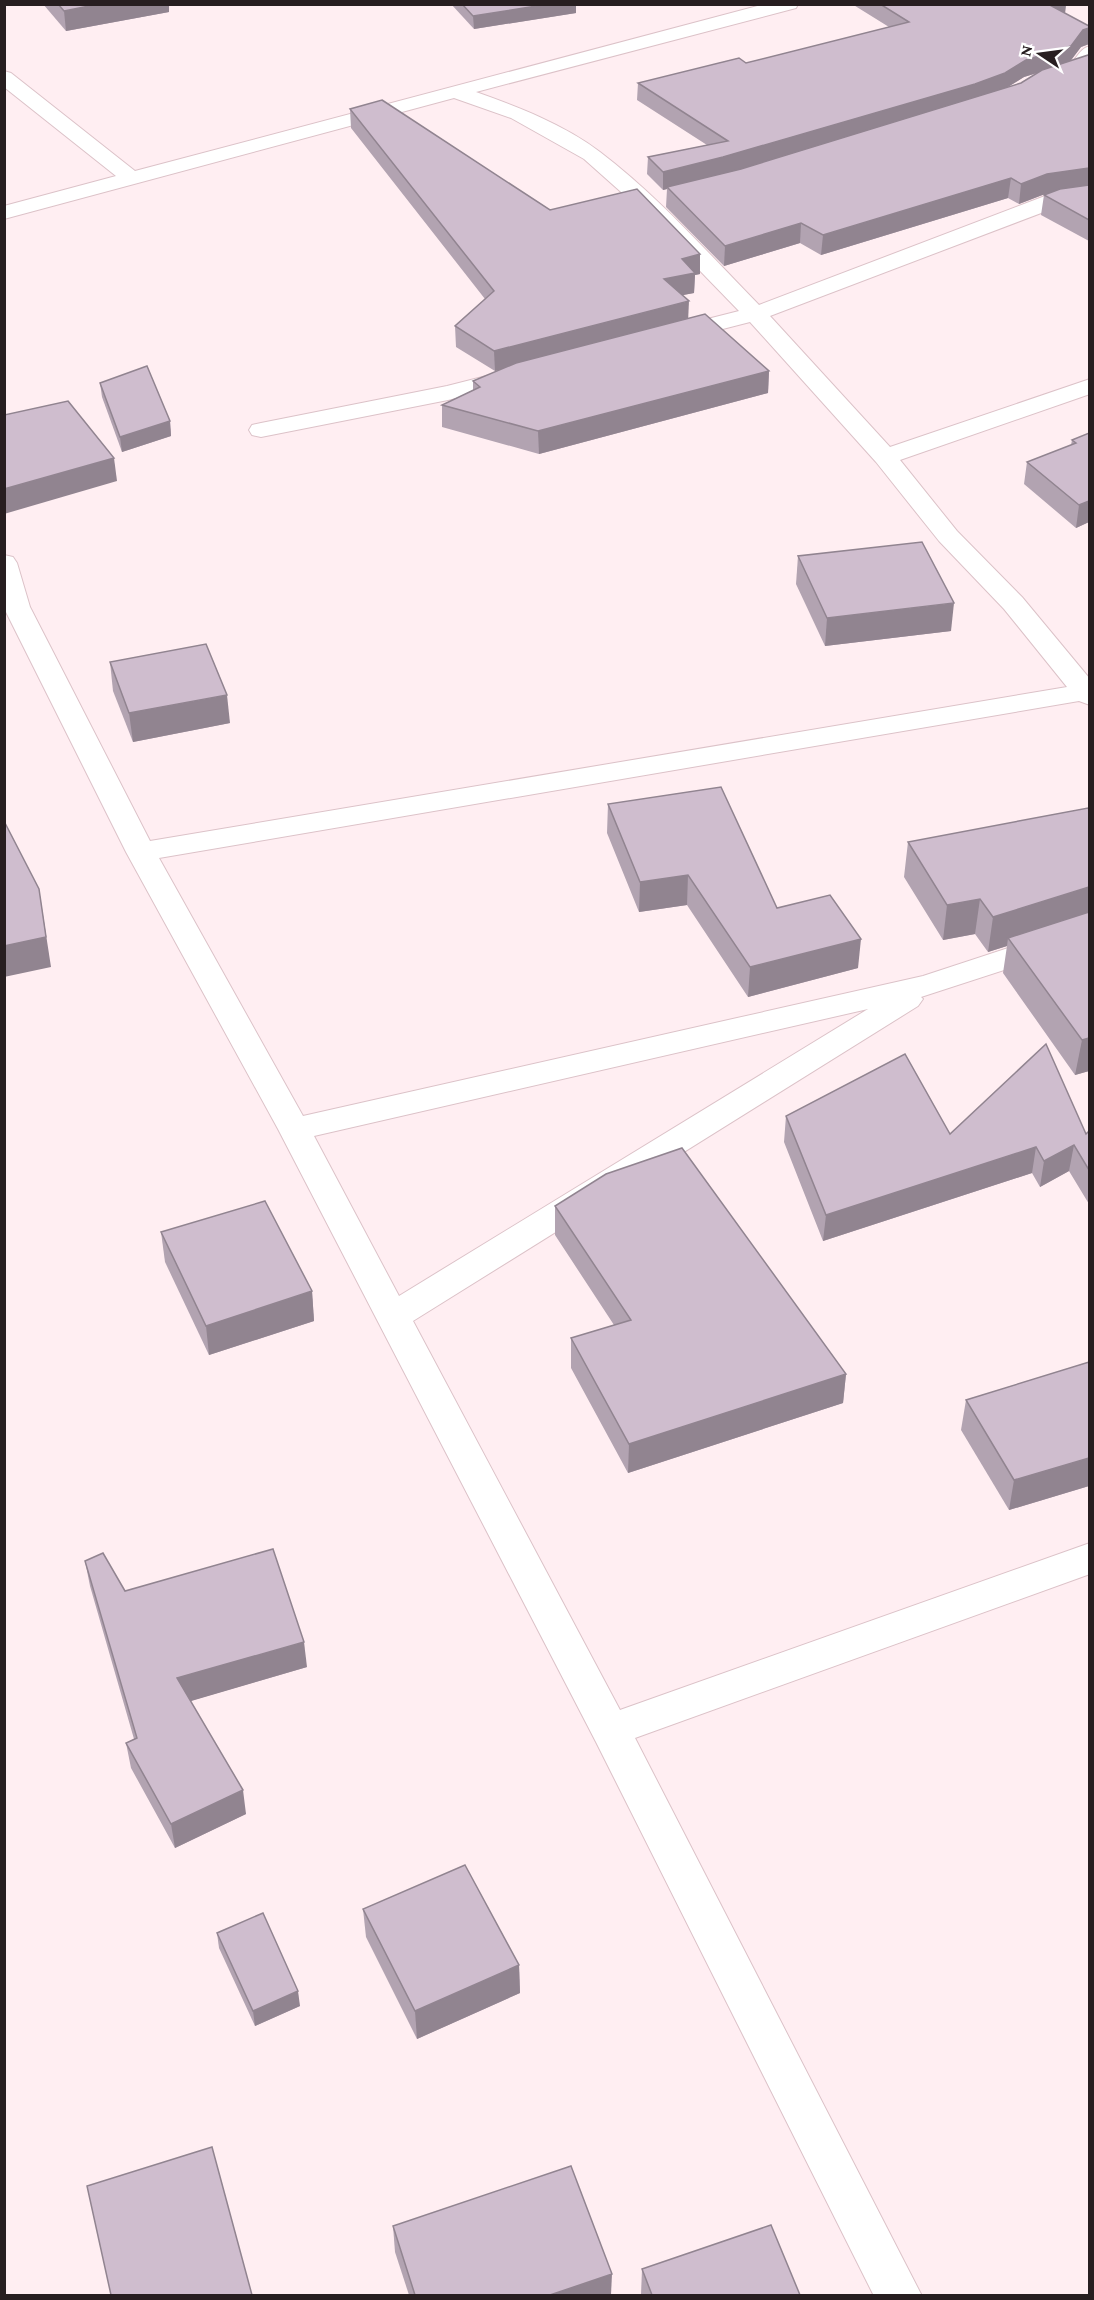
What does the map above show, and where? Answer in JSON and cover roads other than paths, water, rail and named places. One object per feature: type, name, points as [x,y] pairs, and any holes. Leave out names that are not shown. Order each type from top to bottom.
[{"type":"street","points":[[4,213],[455,91],[789,4]]},
{"type":"street","points":[[1032,82],[1077,69],[1089,52]]},
{"type":"street","points":[[4,77],[131,178]]},
{"type":"street","points":[[455,91],[518,114],[558,135],[658,200],[755,314],[885,457],[948,536],[1013,603],[1088,694]]},
{"type":"street","points":[[653,340],[755,314],[1053,201],[1089,196]]},
{"type":"street","points":[[261,430],[448,393],[539,369]]},
{"type":"street","points":[[885,457],[1089,386]]},
{"type":"street","points":[[4,563],[17,607],[141,852],[294,1129],[610,1730],[899,2295]]},
{"type":"street","points":[[141,852],[1088,694]]},
{"type":"street","points":[[294,1129],[929,985],[1089,931]]},
{"type":"street","points":[[393,1317],[929,985]]},
{"type":"street","points":[[610,1730],[1089,1558]]}]
